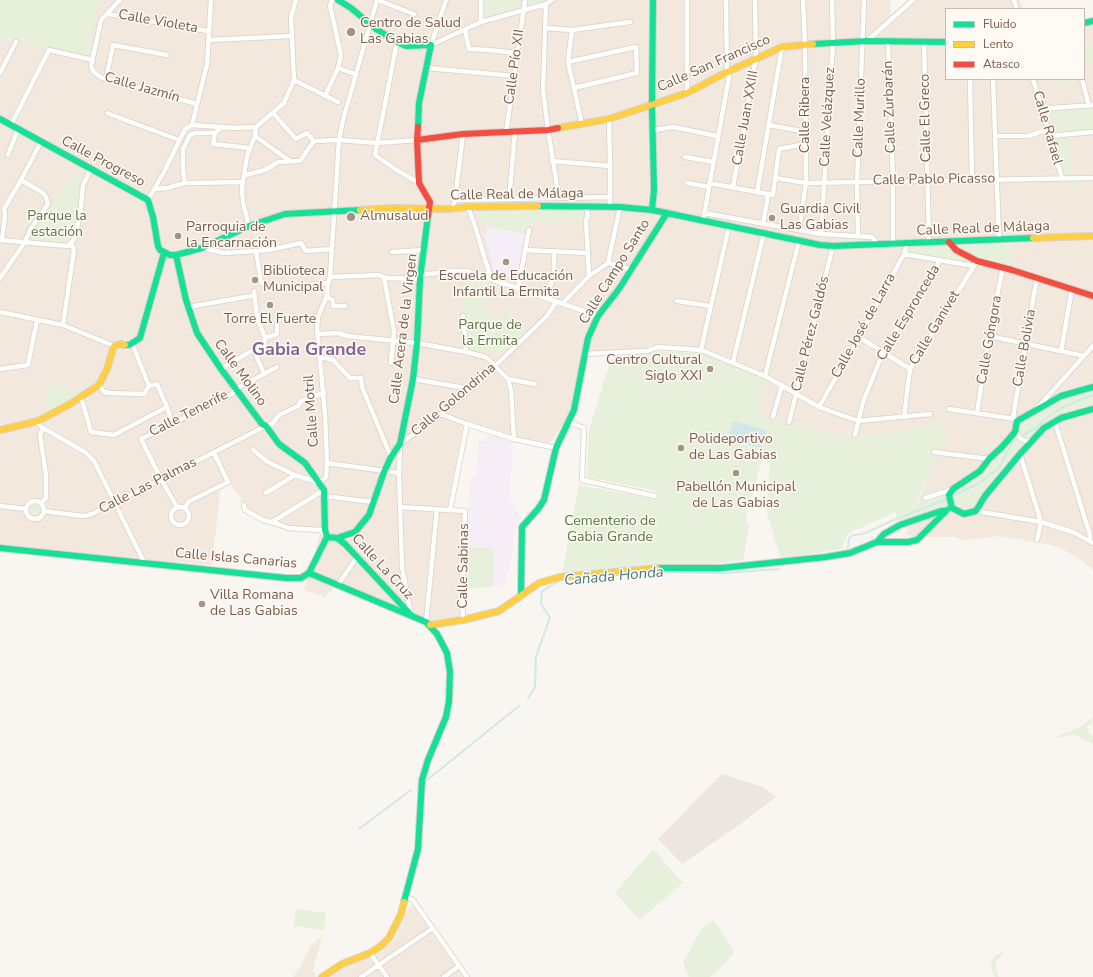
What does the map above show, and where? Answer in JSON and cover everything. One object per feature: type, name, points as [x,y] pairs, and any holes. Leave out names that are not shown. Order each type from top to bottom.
[{"type":"street","points":[[108,14],[120,0]]},
{"type":"street","points":[[192,125],[207,64],[211,0]]},
{"type":"street","points":[[148,200],[185,129],[192,125],[236,128],[256,127],[284,102],[294,80],[291,17],[296,0]]},
{"type":"street","points":[[325,96],[338,68],[341,55],[330,6],[332,0]]},
{"type":"street","points":[[338,0],[347,3],[370,24],[397,42],[406,46],[431,45],[481,22],[546,4],[552,0]]},
{"type":"street","points":[[376,0],[414,14]]},
{"type":"street","name":"Calle Motril","points":[[320,483],[326,477],[327,463],[324,392],[318,334],[318,317],[327,295],[330,277],[339,140],[355,74],[376,0]]},
{"type":"street","points":[[430,209],[430,202],[419,183],[417,140],[419,103],[431,45],[446,0]]},
{"type":"street","points":[[481,0],[481,22]]},
{"type":"street","name":"Calle Pío XII","points":[[506,133],[525,0]]},
{"type":"street","points":[[652,210],[654,190],[654,130],[652,105],[653,0]]},
{"type":"street","points":[[687,0],[687,93]]},
{"type":"street","points":[[703,221],[717,136],[729,77],[727,72],[726,0]]},
{"type":"street","name":"Calle Juan XXIII","points":[[733,187],[756,58],[755,0]]},
{"type":"street","name":"Calle Ribera","points":[[799,230],[806,183],[804,0]]},
{"type":"street","name":"Calle Velázquez","points":[[821,234],[833,43],[832,0]]},
{"type":"street","name":"Calle Murillo","points":[[858,236],[857,182],[865,41],[864,0]]},
{"type":"street","points":[[865,41],[913,0]]},
{"type":"street","points":[[546,4],[543,89],[552,161],[559,198]]},
{"type":"street","name":"Calle Jazmín","points":[[108,14],[101,20],[91,66],[96,75],[197,104]]},
{"type":"street","name":"Calle Violeta","points":[[108,14],[208,31]]},
{"type":"street","points":[[545,28],[572,30],[630,22]]},
{"type":"street","points":[[465,29],[469,49],[517,54]]},
{"type":"street","points":[[572,30],[568,62],[582,124]]},
{"type":"street","points":[[208,40],[292,36]]},
{"type":"street","name":"Calle San Francisco","points":[[417,140],[463,134],[548,130],[609,119],[687,93],[727,72],[782,47],[805,44],[865,41],[945,42]]},
{"type":"street","points":[[0,73],[16,42]]},
{"type":"street","points":[[397,42],[375,155],[419,183]]},
{"type":"street","name":"Calle Zurbarán","points":[[888,42],[893,181],[893,245]]},
{"type":"street","name":"Calle El Greco","points":[[924,42],[929,243]]},
{"type":"street","points":[[106,79],[113,44],[167,55]]},
{"type":"street","points":[[568,62],[636,47],[637,73],[574,88]]},
{"type":"street","points":[[757,193],[782,47]]},
{"type":"street","points":[[11,125],[49,50],[93,60]]},
{"type":"street","points":[[338,68],[355,74]]},
{"type":"street","points":[[427,68],[514,76]]},
{"type":"street","points":[[294,80],[338,102]]},
{"type":"street","points":[[970,80],[972,180]]},
{"type":"street","points":[[993,80],[999,240]]},
{"type":"street","name":"Calle Rafael","points":[[1033,80],[1062,178]]},
{"type":"street","points":[[1041,109],[1091,106],[1082,80]]},
{"type":"street","points":[[107,113],[179,140]]},
{"type":"street","points":[[273,113],[296,139],[307,133],[314,140],[377,143],[417,140]]},
{"type":"street","name":"Calle Progreso","points":[[0,119],[148,200],[153,217],[158,246],[164,253]]},
{"type":"street","points":[[609,119],[610,206]]},
{"type":"street","points":[[769,125],[806,132]]},
{"type":"street","points":[[222,127],[215,133],[213,144],[250,148]]},
{"type":"street","points":[[249,226],[243,203],[242,188],[247,156],[255,136],[256,127]]},
{"type":"street","points":[[654,130],[673,127],[717,136]]},
{"type":"street","points":[[8,155],[18,129]]},
{"type":"street","points":[[995,136],[1028,136],[1047,130]]},
{"type":"street","points":[[509,199],[515,132]]},
{"type":"street","points":[[1049,136],[1093,132]]},
{"type":"street","points":[[185,183],[183,170],[183,149],[190,135],[194,133],[215,133]]},
{"type":"street","points":[[452,208],[455,200],[463,134]]},
{"type":"street","points":[[255,136],[290,161]]},
{"type":"street","points":[[244,175],[264,170],[278,162],[300,161],[314,140]]},
{"type":"street","points":[[41,142],[4,209],[1,240],[68,246],[74,239],[80,216],[83,184],[91,169]]},
{"type":"street","points":[[687,183],[733,187],[773,195],[779,149],[806,144]]},
{"type":"street","points":[[685,157],[713,162]]},
{"type":"street","points":[[552,161],[610,166]]},
{"type":"street","name":"Calle Pablo Picasso","points":[[775,178],[806,183],[1093,178]]},
{"type":"street","points":[[0,278],[25,242],[30,230],[48,204],[43,193],[21,180]]},
{"type":"street","points":[[155,189],[167,188],[185,183],[243,182]]},
{"type":"street","points":[[763,224],[768,195]]},
{"type":"street","name":"Calle Real de Málaga","points":[[455,200],[610,198]]},
{"type":"street","points":[[586,206],[588,216],[586,220],[589,276]]},
{"type":"street","name":"Calle Real de Málaga","points":[[164,253],[176,255],[202,248],[249,226],[285,214],[378,208],[430,209],[468,207],[610,206],[652,210],[799,241],[833,246],[893,245],[1093,236]]},
{"type":"street","points":[[468,207],[491,279]]},
{"type":"street","points":[[562,304],[589,276],[608,263],[620,207]]},
{"type":"street","name":"Calle Acera de la Virgen","points":[[337,538],[355,532],[369,514],[384,472],[391,457],[400,444],[413,379],[421,277],[430,209]]},
{"type":"street","name":"Calle Campo Santo","points":[[521,595],[522,527],[542,503],[556,448],[574,410],[588,338],[598,316],[632,270],[667,213]]},
{"type":"street","points":[[704,213],[821,234],[872,237],[874,240],[874,245]]},
{"type":"street","points":[[701,350],[729,226]]},
{"type":"street","points":[[518,288],[528,230]]},
{"type":"street","points":[[733,362],[764,234]]},
{"type":"street","points":[[765,376],[799,241]]},
{"type":"street","points":[[949,242],[956,250],[977,261],[1003,267],[1093,296]]},
{"type":"street","points":[[63,325],[74,250],[71,243]]},
{"type":"street","points":[[202,248],[224,253],[269,250],[301,243],[306,252],[332,249]]},
{"type":"street","name":"Calle José de Larra","points":[[819,407],[904,254],[907,244]]},
{"type":"street","name":"Calle Pérez Galdós","points":[[789,422],[833,246]]},
{"type":"street","points":[[392,252],[425,250]]},
{"type":"street","points":[[525,250],[588,253]]},
{"type":"street","points":[[256,251],[261,281],[265,286],[274,287],[328,283]]},
{"type":"street","points":[[546,298],[554,275],[554,252]]},
{"type":"street","points":[[0,312],[63,325],[98,338],[114,346],[120,344],[129,345],[140,338],[164,253]]},
{"type":"street","points":[[904,254],[973,266]]},
{"type":"street","name":"Calle Molino","points":[[176,255],[188,307],[196,332],[221,369],[262,424],[266,426],[279,444],[305,463],[320,483]]},
{"type":"street","name":"Calle Espronceda","points":[[855,435],[863,402],[883,352],[940,260]]},
{"type":"street","name":"Calle Ganivet","points":[[904,417],[910,369],[977,261]]},
{"type":"street","points":[[608,263],[632,270]]},
{"type":"street","name":"Calle Góngora","points":[[977,413],[989,336],[1003,267]]},
{"type":"street","points":[[330,277],[379,275],[384,277],[421,277],[462,271],[491,279],[598,316]]},
{"type":"street","points":[[384,277],[393,325],[394,341],[391,363]]},
{"type":"street","name":"Calle Bolivia","points":[[1015,420],[1025,344],[1037,278]]},
{"type":"street","points":[[1061,351],[1072,289]]},
{"type":"street","points":[[188,307],[251,296],[254,293],[257,317],[265,338],[264,346],[221,369]]},
{"type":"street","points":[[327,295],[328,298],[333,300],[333,306],[345,306]]},
{"type":"street","points":[[677,301],[710,306]]},
{"type":"street","name":"Calle Golondrina","points":[[400,444],[441,414],[471,389],[547,316],[556,302]]},
{"type":"street","points":[[464,316],[466,352]]},
{"type":"street","points":[[0,369],[28,366],[37,320]]},
{"type":"street","points":[[265,338],[277,334],[277,325]]},
{"type":"street","points":[[318,334],[338,333],[347,336],[417,343],[486,357],[508,379],[511,390],[514,439]]},
{"type":"street","points":[[989,336],[1084,356]]},
{"type":"street","points":[[859,337],[910,369]]},
{"type":"street","points":[[132,343],[149,386]]},
{"type":"street","points":[[0,430],[38,421],[99,385],[108,368],[114,346]]},
{"type":"street","points":[[1035,411],[1093,346]]},
{"type":"street","points":[[584,354],[647,351],[658,347],[701,350],[765,376],[819,407],[858,421],[930,414]]},
{"type":"street","points":[[254,350],[264,374]]},
{"type":"street","points":[[320,358],[333,360],[350,378],[361,378],[362,387],[391,457]]},
{"type":"street","name":"Calle Tenerife","points":[[161,479],[141,439],[232,394],[236,389],[277,367]]},
{"type":"street","points":[[413,379],[471,389]]},
{"type":"street","points":[[508,379],[536,384]]},
{"type":"street","points":[[99,385],[104,392],[144,394],[149,386],[157,384],[172,423]]},
{"type":"street","points":[[773,417],[782,385]]},
{"type":"street","points":[[949,409],[1015,420],[1035,411],[1061,396],[1093,386]]},
{"type":"street","name":"Calle Las Palmas","points":[[44,511],[84,516],[92,514],[272,424],[280,415],[298,406],[301,401],[324,392]]},
{"type":"street","points":[[81,397],[91,432],[114,435],[167,407]]},
{"type":"street","points":[[976,511],[985,496],[1044,428],[1061,418],[1093,409]]},
{"type":"street","points":[[441,414],[514,439],[556,448]]},
{"type":"street","points":[[1015,420],[1016,432],[1026,441],[1032,441]]},
{"type":"street","points":[[38,421],[39,425],[43,428],[90,456],[94,461],[145,564]]},
{"type":"street","points":[[568,422],[584,428],[582,480],[655,496]]},
{"type":"street","points":[[1055,422],[1092,542]]},
{"type":"street","points":[[400,507],[450,510],[467,424]]},
{"type":"street","points":[[41,503],[46,498],[46,474],[40,436],[43,428]]},
{"type":"street","points":[[925,498],[953,489],[980,471],[989,459],[1016,432]]},
{"type":"street","points":[[400,444],[399,473],[402,567],[412,616]]},
{"type":"street","points":[[253,450],[268,462],[295,475],[320,483],[324,493],[325,530],[327,538],[309,573]]},
{"type":"street","points":[[934,452],[989,459]]},
{"type":"street","points":[[184,508],[188,502],[228,482],[214,453]]},
{"type":"street","points":[[1020,454],[1041,522],[1037,540]]},
{"type":"street","points":[[327,463],[399,473]]},
{"type":"street","points":[[266,493],[295,475]]},
{"type":"street","points":[[161,479],[177,507]]},
{"type":"street","points":[[953,489],[949,495],[950,504],[952,508],[964,514],[976,511],[1041,522],[1073,532],[1092,542]]},
{"type":"street","points":[[272,522],[324,493],[373,502]]},
{"type":"street","points":[[33,502],[41,503],[44,511],[42,517],[33,519],[28,515],[26,509],[28,504],[33,502]]},
{"type":"street","points":[[244,505],[245,510],[262,520],[288,528],[320,530],[327,538]]},
{"type":"street","points":[[0,506],[26,509]]},
{"type":"street","points":[[177,507],[184,508],[188,512],[189,518],[185,523],[180,524],[174,522],[171,517],[172,511],[177,507]]},
{"type":"street","points":[[877,542],[884,534],[900,525],[952,508]]},
{"type":"street","points":[[322,977],[342,964],[370,953],[390,938],[398,921],[406,897],[418,849],[422,780],[428,760],[446,717],[449,701],[450,672],[447,654],[437,634],[428,624],[437,509]]},
{"type":"street","name":"Calle Sabinas","points":[[450,510],[465,511],[462,588],[463,620]]},
{"type":"street","points":[[428,624],[463,620],[499,611],[539,583],[560,577],[647,568],[722,568],[818,558],[850,553],[877,542],[908,542],[917,540],[924,535],[945,511]]},
{"type":"street","name":"Calle La Cruz","points":[[327,538],[337,538],[345,544],[412,616]]},
{"type":"street","name":"Calle Islas Canarias","points":[[0,548],[145,564],[215,569],[286,578],[301,578],[309,573],[428,624]]},
{"type":"street","points":[[338,585],[357,557]]},
{"type":"street","points":[[406,897],[413,900],[467,977]]},
{"type":"street","points":[[361,977],[433,928]]},
{"type":"street","points":[[370,953],[387,977]]},
{"type":"street","points":[[444,977],[459,966]]},
{"type":"shaded area","points":[[0,0],[890,0],[891,15],[907,0],[1020,0],[1023,8],[945,8],[945,80],[1085,80],[1085,21],[1093,19],[1093,570],[1061,548],[1048,544],[1000,536],[964,540],[954,537],[917,537],[905,534],[948,428],[934,424],[873,436],[850,437],[762,418],[760,417],[759,413],[764,372],[713,351],[651,345],[645,349],[583,353],[572,410],[550,443],[463,425],[447,511],[467,513],[464,588],[461,617],[431,620],[398,609],[338,583],[325,597],[304,590],[322,528],[290,527],[264,519],[242,506],[240,496],[230,484],[219,490],[212,565],[137,559],[0,544]]},
{"type":"shaded area","name":"Escuela de Educación Infantil La Ermita","points":[[487,225],[525,234],[517,278],[495,274],[485,239]]},
{"type":"shaded area","points":[[489,431],[514,439],[510,499],[521,518],[513,540],[513,549],[505,586],[464,588],[471,477],[476,474],[479,441],[486,441]]},
{"type":"shaded area","points":[[722,774],[763,787],[776,797],[739,825],[682,864],[658,839]]},
{"type":"shaded area","points":[[410,905],[413,906],[463,977],[326,977],[340,967],[375,954],[397,938],[395,935]]},
{"type":"shaded area","points":[[322,937],[313,971],[316,977],[293,977],[312,944]]},
{"type":"green space","points":[[0,0],[99,0],[88,57],[0,38]]},
{"type":"green space","points":[[484,0],[522,0],[521,9],[484,18]]},
{"type":"green space","points":[[528,0],[548,0],[544,3],[527,7]]},
{"type":"green space","points":[[1093,44],[1093,63],[1085,66],[1085,47]]},
{"type":"green space","points":[[1058,80],[1077,80],[1078,82],[1060,87]]},
{"type":"green space","points":[[1093,108],[1093,130],[1052,133],[1045,112]]},
{"type":"green space","points":[[1071,138],[1072,174],[1064,174],[1054,139]]},
{"type":"green space","name":"Parque la estación","points":[[74,174],[84,179],[81,186],[73,235],[70,240],[62,243],[35,240],[38,228],[35,226]]},
{"type":"green space","points":[[1069,183],[1083,183],[1069,192]]},
{"type":"green space","points":[[583,210],[584,220],[527,223],[525,234],[483,225],[477,216],[478,211]]},
{"type":"green space","points":[[1010,239],[1012,270],[977,261],[973,266],[904,254],[907,244]]},
{"type":"green space","name":"Parque de la Ermita","points":[[468,277],[488,282],[485,309],[490,316],[500,317],[509,310],[517,310],[506,323],[531,328],[501,354],[470,350],[465,306],[461,303]]},
{"type":"green space","points":[[266,304],[266,307],[272,307],[273,322],[261,322],[258,317],[263,316],[261,305]]},
{"type":"green space","name":"Cementerio de Gabia Grande","points":[[658,351],[700,353],[713,356],[723,362],[764,379],[759,413],[762,418],[850,437],[873,436],[934,424],[949,428],[916,502],[946,495],[946,507],[902,523],[896,519],[896,512],[851,532],[846,538],[842,549],[781,559],[767,514],[769,469],[771,463],[762,460],[745,520],[749,527],[743,560],[715,564],[651,564],[562,573],[579,485],[654,499],[656,491],[587,477],[589,430],[610,362],[616,357]]},
{"type":"green space","points":[[46,383],[48,385],[49,383],[83,393],[60,407],[48,410]]},
{"type":"green space","points":[[1093,389],[1093,406],[1080,410],[1042,427],[1029,438],[1020,432],[1019,426],[1023,422],[1033,417],[1037,412],[1061,399]]},
{"type":"green space","points":[[1014,436],[1024,445],[982,492],[977,504],[974,507],[970,510],[965,510],[959,507],[955,500],[951,498],[956,491],[984,471]]},
{"type":"green space","points":[[33,505],[37,505],[39,506],[39,514],[33,515],[30,512],[30,508]]},
{"type":"green space","points":[[466,547],[494,548],[492,587],[464,588]]},
{"type":"green space","points":[[1093,718],[1093,721],[1086,728],[1093,737],[1093,744],[1074,734],[1055,737],[1076,729]]},
{"type":"green space","points":[[653,849],[683,883],[639,919],[615,893]]},
{"type":"green space","points":[[296,909],[326,913],[324,930],[294,926]]},
{"type":"green space","points":[[714,920],[734,952],[725,964],[710,977],[689,977],[685,969],[684,961],[702,928]]},
{"type":"green space","points":[[1002,952],[1002,955],[995,964],[999,977],[995,977],[992,971],[991,962],[995,956]]},
{"type":"water","points":[[733,421],[767,430],[761,448],[727,439]]},
{"type":"waterway","name":"Cañada Honda","points":[[1024,434],[1035,429],[1049,416],[1063,407],[1093,395]]},
{"type":"waterway","name":"Cañada Honda","points":[[955,495],[978,484],[999,468],[1014,441]]},
{"type":"waterway","name":"Cañada Honda","points":[[848,548],[849,538],[854,535],[863,534],[896,519],[945,500]]},
{"type":"waterway","name":"Cañada Honda","points":[[609,575],[656,572],[725,573],[779,569]]},
{"type":"waterway","name":"Cañada Honda","points":[[528,698],[535,687],[536,656],[550,618],[541,604],[542,591],[561,580],[590,577]]},
{"type":"waterway","name":"Cañada Honda","points":[[427,780],[519,706]]},
{"type":"waterway","name":"Cañada Honda","points":[[359,829],[411,790]]},
{"type":"traffic: fast","points":[[338,0],[351,8],[376,29],[397,42],[406,46],[431,45],[419,103],[418,127]]},
{"type":"traffic: fast","points":[[652,210],[654,190],[652,105],[653,0]]},
{"type":"traffic: fast","points":[[1085,23],[1093,21]]},
{"type":"traffic: fast","points":[[813,44],[867,41],[945,42]]},
{"type":"traffic: fast","points":[[0,119],[148,200],[153,217],[158,246],[160,250],[170,255],[176,255],[202,248],[249,226],[285,214],[360,210]]},
{"type":"traffic: fast","points":[[538,206],[620,207],[652,210],[820,245],[833,246],[1033,238]]},
{"type":"traffic: fast","points":[[521,595],[522,527],[544,500],[556,448],[574,410],[588,338],[598,316],[619,289],[667,213]]},
{"type":"traffic: fast","points":[[337,538],[355,532],[369,515],[384,472],[391,457],[400,444],[413,379],[417,343],[420,279],[428,216]]},
{"type":"traffic: fast","points":[[125,345],[129,345],[140,338],[164,253]]},
{"type":"traffic: fast","points":[[176,255],[186,300],[197,333],[221,369],[262,424],[266,426],[279,444],[305,463],[324,490],[325,530],[327,537]]},
{"type":"traffic: fast","points":[[1093,387],[1061,396],[1017,421],[1015,432],[989,459],[980,471],[953,489],[949,495],[952,508],[964,514],[976,511],[985,496],[1044,428],[1061,418],[1093,409]]},
{"type":"traffic: fast","points":[[877,542],[908,542],[917,540],[947,510]]},
{"type":"traffic: fast","points":[[657,568],[722,568],[850,553],[877,542],[884,534],[900,525],[945,511]]},
{"type":"traffic: fast","points":[[327,537],[337,538],[345,544],[411,615]]},
{"type":"traffic: fast","points":[[309,573],[327,537]]},
{"type":"traffic: fast","points":[[0,548],[286,578],[301,578],[309,573]]},
{"type":"traffic: fast","points":[[309,573],[426,622],[437,634],[447,653],[450,672],[449,701],[446,717],[428,760],[422,780],[418,849],[404,902]]},
{"type":"traffic: slow","points":[[558,128],[609,119],[687,93],[727,72],[782,47],[813,44]]},
{"type":"traffic: slow","points":[[360,210],[393,208],[447,209],[468,207],[538,206]]},
{"type":"traffic: slow","points":[[1033,238],[1093,236]]},
{"type":"traffic: slow","points":[[0,430],[38,421],[70,404],[99,385],[107,369],[114,346],[120,344],[125,345]]},
{"type":"traffic: slow","points":[[430,625],[463,620],[499,611],[539,583],[560,577],[657,568]]},
{"type":"traffic: slow","points":[[322,977],[342,964],[370,953],[382,945],[389,938],[401,914],[404,902]]},
{"type":"traffic: jam","points":[[418,127],[417,140],[419,183],[430,202],[428,216]]},
{"type":"traffic: jam","points":[[417,140],[463,134],[548,130],[558,128]]},
{"type":"traffic: jam","points":[[949,242],[956,250],[977,261],[1012,270],[1093,296]]},
{"type":"place","name":"Centro de Salud Las Gabias","points":[[351,32]]},
{"type":"place","name":"Almusalud","points":[[351,217]]},
{"type":"place","name":"Guardia Civil Las Gabias","points":[[772,218]]},
{"type":"place","name":"Parroquia de la Encarnación","points":[[178,236]]},
{"type":"place","name":"Escuela de Educación Infantil La Ermita","points":[[506,262]]},
{"type":"place","name":"Biblioteca Municipal","points":[[255,280]]},
{"type":"place","name":"Torre El Fuerte","points":[[270,305]]},
{"type":"place","name":"Centro Cultural Siglo XXI","points":[[710,369]]},
{"type":"place","name":"Polideportivo de Las Gabias","points":[[681,448]]},
{"type":"place","name":"Pabellón Municipal de Las Gabias","points":[[736,473]]},
{"type":"place","name":"Villa Romana de Las Gabias","points":[[202,604]]},
{"type":"district","name":"Gabia Grande","points":[[309,351]]}]
